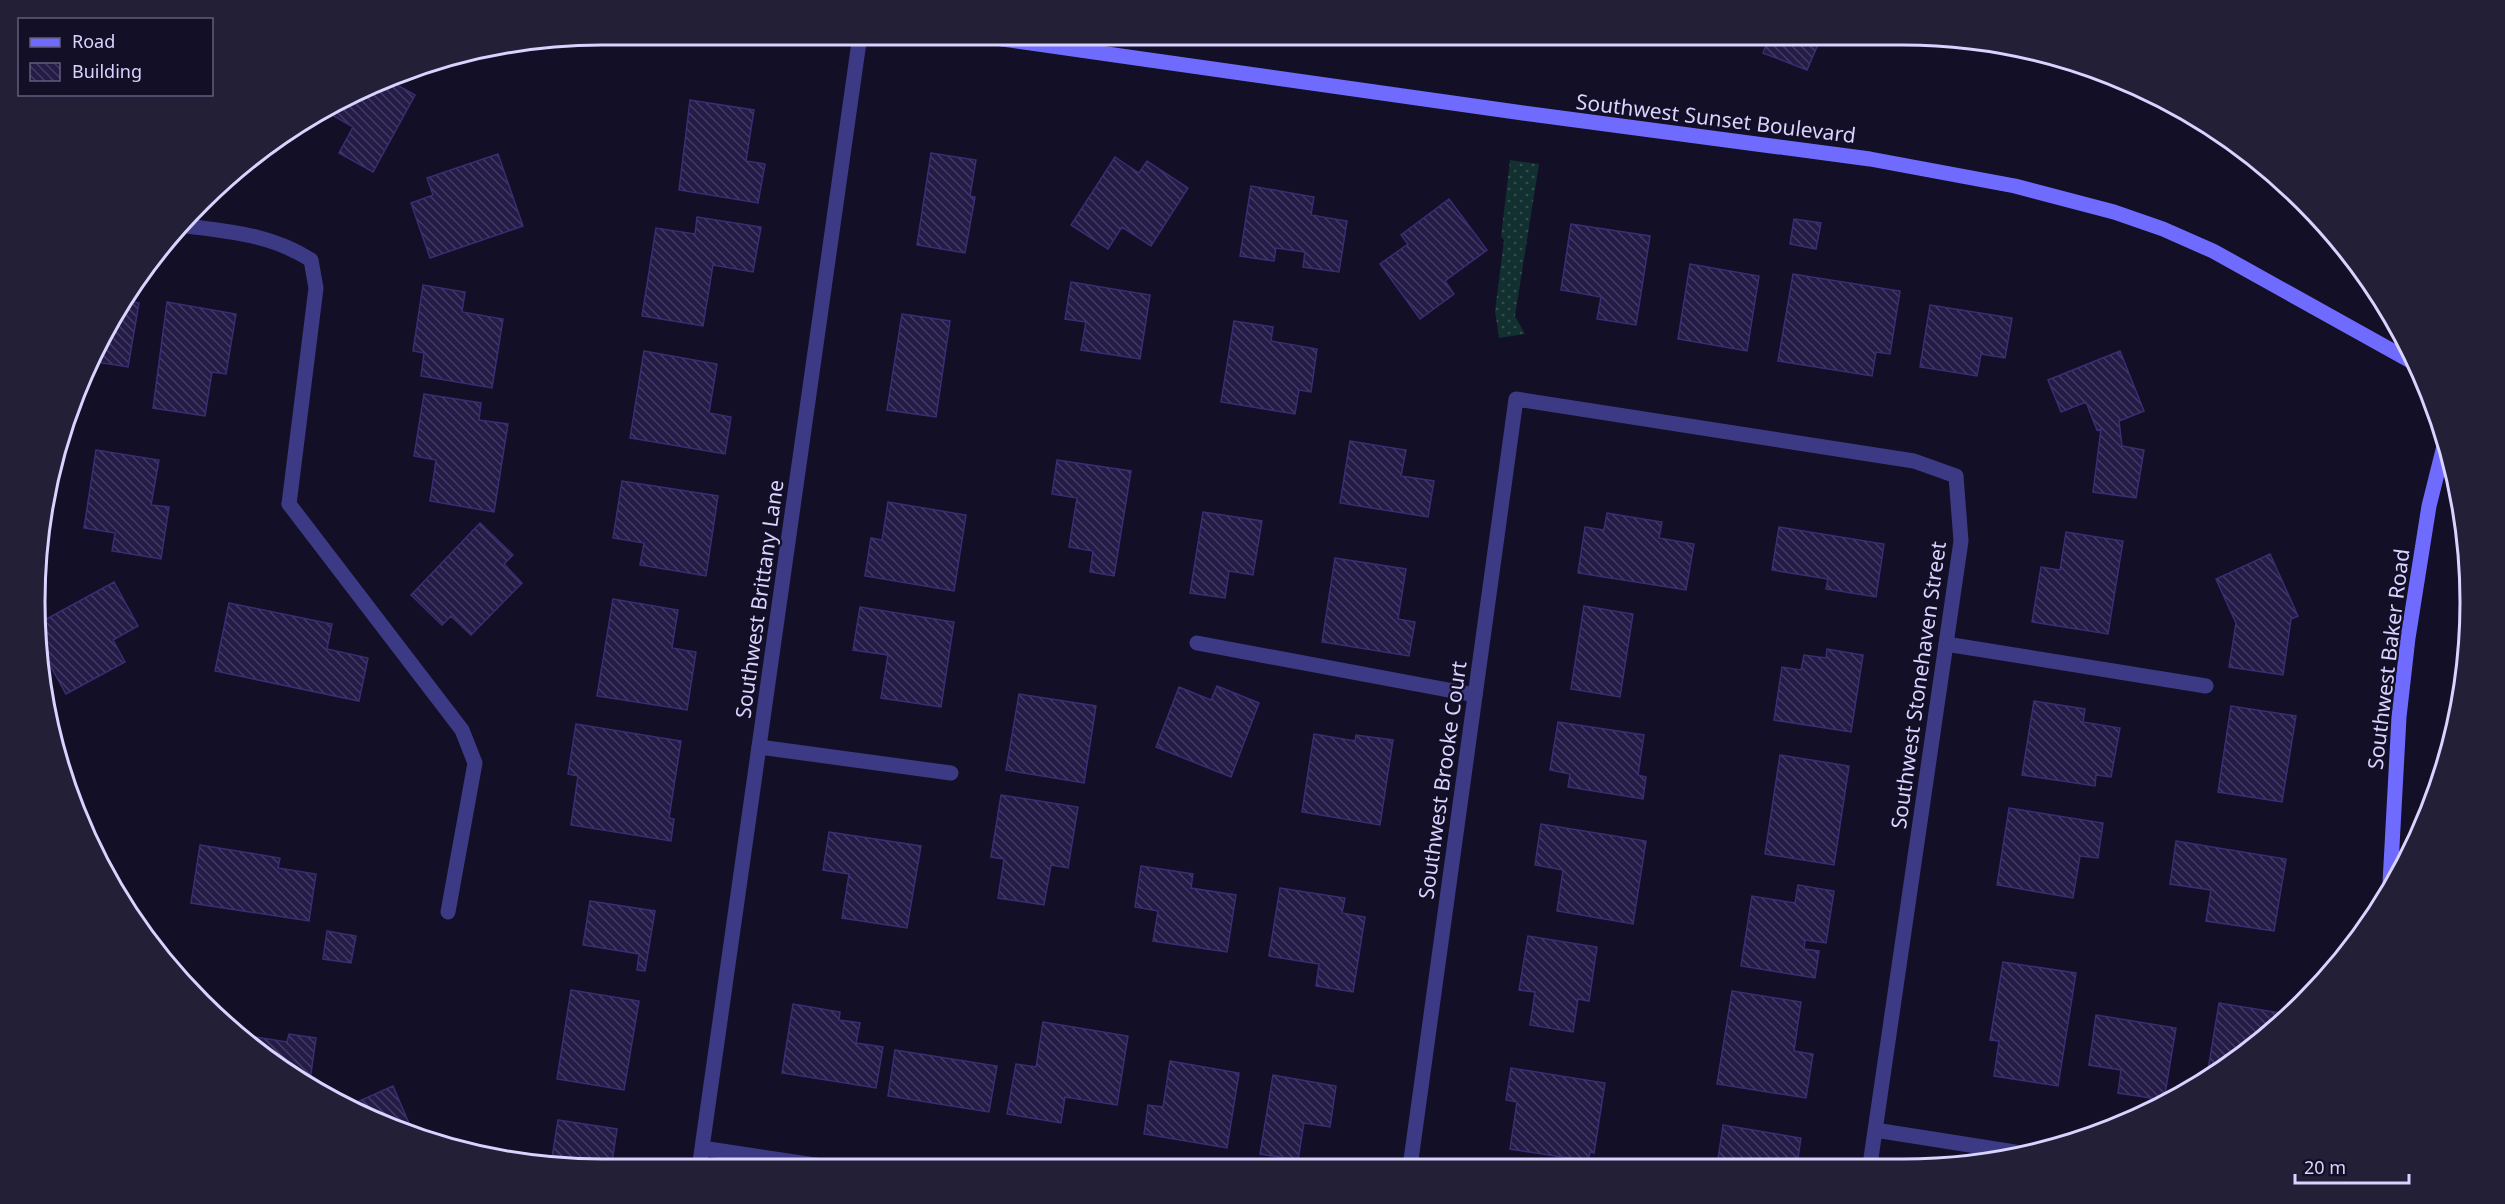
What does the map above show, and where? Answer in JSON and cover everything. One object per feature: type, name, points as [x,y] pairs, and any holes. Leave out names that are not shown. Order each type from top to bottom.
[{"type":"main road","name":"Southwest Sunset Boulevard","points":[[1050,45],[1523,113],[1870,159],[2015,186],[2114,212],[2163,229],[2213,251],[2403,357]]},
{"type":"main road","name":"Southwest Baker Road","points":[[2391,870],[2399,717],[2408,638],[2429,506],[2441,458]]},
{"type":"street","name":"Southwest Brittany Lane","points":[[700,1159],[858,45]]},
{"type":"street","points":[[191,227],[287,245],[311,260],[316,288],[289,504],[462,730],[475,763],[448,912]]},
{"type":"street","name":"Southwest Stonehaven Street","points":[[1516,399],[1914,461],[1956,476],[1961,541],[1871,1159]]},
{"type":"street","name":"Southwest Brooke Court","points":[[1411,1159],[1516,399]]},
{"type":"street","points":[[1197,643],[1475,695]]},
{"type":"street","points":[[1946,644],[2206,686]]},
{"type":"street","points":[[759,747],[951,773]]},
{"type":"street","points":[[1875,1130],[2001,1150]]},
{"type":"street","points":[[702,1148],[775,1159]]},
{"type":"green space","points":[[1510,160],[1539,164],[1515,316],[1525,334],[1499,338],[1495,311],[1504,240],[1501,237]]},
{"type":"building","points":[[1766,45],[1818,45],[1807,70],[1763,53]]},
{"type":"building","points":[[396,84],[415,95],[373,172],[339,153],[353,127],[332,115]]},
{"type":"building","points":[[690,100],[754,110],[746,161],[765,164],[758,203],[679,190]]},
{"type":"building","points":[[931,153],[976,160],[970,196],[975,197],[965,253],[917,245]]},
{"type":"building","points":[[498,154],[523,226],[430,258],[411,203],[433,195],[427,178]]},
{"type":"building","points":[[1115,157],[1139,173],[1147,161],[1188,188],[1151,246],[1122,227],[1108,249],[1071,225]]},
{"type":"building","points":[[1251,186],[1314,197],[1311,215],[1347,221],[1339,272],[1303,267],[1305,252],[1276,248],[1274,261],[1240,256]]},
{"type":"building","points":[[1449,199],[1487,250],[1445,281],[1454,294],[1420,319],[1380,264],[1408,244],[1401,235]]},
{"type":"building","points":[[697,217],[761,227],[753,272],[713,265],[703,326],[642,316],[656,228],[695,234]]},
{"type":"building","points":[[1794,219],[1821,223],[1816,249],[1790,244]]},
{"type":"building","points":[[1571,224],[1650,236],[1636,325],[1597,319],[1601,297],[1561,290]]},
{"type":"building","points":[[1690,264],[1759,276],[1747,351],[1678,339]]},
{"type":"building","points":[[1793,274],[1900,291],[1890,354],[1876,352],[1872,376],[1778,361]]},
{"type":"building","points":[[1071,282],[1150,295],[1140,359],[1081,350],[1086,322],[1065,319]]},
{"type":"building","points":[[423,285],[465,292],[462,312],[503,319],[492,388],[421,376],[424,353],[413,351]]},
{"type":"building","points":[[133,302],[139,303],[128,367],[99,362]]},
{"type":"building","points":[[167,302],[236,314],[226,374],[212,372],[205,416],[153,408]]},
{"type":"building","points":[[1930,305],[2012,318],[2005,358],[1981,354],[1977,376],[1920,367]]},
{"type":"building","points":[[902,314],[950,321],[936,417],[887,410]]},
{"type":"building","points":[[1234,321],[1273,327],[1271,341],[1317,349],[1311,392],[1299,390],[1295,414],[1221,402]]},
{"type":"building","points":[[644,351],[717,364],[709,413],[731,417],[725,454],[630,438]]},
{"type":"building","points":[[2120,351],[2144,411],[2119,421],[2122,446],[2144,450],[2136,498],[2093,492],[2101,429],[2097,430],[2086,402],[2061,412],[2048,380]]},
{"type":"building","points":[[424,394],[481,403],[479,420],[508,424],[494,512],[430,501],[436,460],[414,456]]},
{"type":"building","points":[[1350,441],[1406,450],[1401,476],[1434,481],[1428,517],[1340,503]]},
{"type":"building","points":[[96,450],[159,460],[151,505],[169,507],[161,559],[112,551],[115,533],[84,528]]},
{"type":"building","points":[[1057,460],[1131,471],[1114,576],[1090,572],[1093,551],[1069,547],[1077,498],[1052,494]]},
{"type":"building","points":[[622,481],[718,496],[706,576],[640,565],[644,543],[613,538]]},
{"type":"building","points":[[888,502],[966,515],[954,591],[865,576],[871,538],[882,540]]},
{"type":"building","points":[[1203,512],[1262,521],[1253,575],[1229,571],[1225,598],[1190,593]]},
{"type":"building","points":[[1607,513],[1662,522],[1659,538],[1694,544],[1686,590],[1578,573],[1585,527],[1604,530]]},
{"type":"building","points":[[480,523],[513,555],[504,564],[522,583],[471,635],[451,616],[442,625],[411,595]]},
{"type":"building","points":[[1779,527],[1884,544],[1876,597],[1826,589],[1828,579],[1772,570]]},
{"type":"building","points":[[2066,532],[2123,541],[2108,634],[2032,622],[2041,567],[2060,570]]},
{"type":"building","points":[[2270,554],[2298,616],[2291,619],[2283,675],[2229,667],[2236,623],[2216,579]]},
{"type":"building","points":[[1335,558],[1406,569],[1398,619],[1415,622],[1409,656],[1322,642]]},
{"type":"building","points":[[114,582],[138,626],[113,640],[125,662],[66,694],[49,663],[45,620]]},
{"type":"building","points":[[613,599],[678,610],[672,648],[696,652],[687,710],[597,696]]},
{"type":"building","points":[[229,603],[332,624],[327,649],[368,658],[359,701],[215,671]]},
{"type":"building","points":[[1584,606],[1633,614],[1620,697],[1571,689]]},
{"type":"building","points":[[860,607],[954,622],[941,707],[881,698],[888,655],[853,650]]},
{"type":"building","points":[[1827,649],[1863,655],[1851,732],[1774,720],[1782,667],[1801,670],[1804,655],[1826,658]]},
{"type":"building","points":[[1217,686],[1259,703],[1231,777],[1156,747],[1179,687],[1211,700]]},
{"type":"building","points":[[1019,694],[1096,706],[1084,783],[1006,770]]},
{"type":"building","points":[[2034,701],[2085,709],[2083,722],[2120,728],[2111,777],[2096,775],[2095,786],[2022,775]]},
{"type":"building","points":[[2231,706],[2296,716],[2282,802],[2218,792]]},
{"type":"building","points":[[1558,722],[1644,735],[1638,775],[1646,777],[1643,799],[1568,787],[1570,774],[1550,770]]},
{"type":"building","points":[[576,724],[681,741],[669,818],[674,819],[671,841],[571,825],[578,776],[568,774]]},
{"type":"building","points":[[1314,734],[1355,741],[1356,735],[1393,740],[1380,825],[1302,812]]},
{"type":"building","points":[[1780,755],[1849,766],[1834,865],[1765,854]]},
{"type":"building","points":[[1001,795],[1078,807],[1068,868],[1051,865],[1044,905],[998,898],[1004,859],[991,857]]},
{"type":"building","points":[[2009,808],[2103,823],[2098,858],[2080,856],[2073,898],[1997,885]]},
{"type":"building","points":[[1541,824],[1646,841],[1633,924],[1557,911],[1563,870],[1535,865]]},
{"type":"building","points":[[829,832],[921,846],[907,928],[842,918],[849,874],[823,870]]},
{"type":"building","points":[[2176,841],[2286,859],[2274,931],[2206,921],[2211,890],[2170,884]]},
{"type":"building","points":[[200,845],[280,858],[278,868],[316,874],[309,921],[191,903]]},
{"type":"building","points":[[1141,866],[1193,874],[1191,888],[1236,895],[1227,952],[1153,941],[1158,911],[1135,907]]},
{"type":"building","points":[[1798,885],[1834,891],[1826,943],[1805,940],[1804,949],[1819,951],[1815,978],[1741,966],[1752,896],[1795,903]]},
{"type":"building","points":[[1280,888],[1345,898],[1342,913],[1365,917],[1353,992],[1316,986],[1319,964],[1269,956]]},
{"type":"building","points":[[590,901],[655,911],[645,971],[637,970],[639,954],[583,945]]},
{"type":"building","points":[[327,931],[356,936],[351,963],[323,959]]},
{"type":"building","points":[[1528,936],[1597,947],[1589,1001],[1578,999],[1573,1032],[1530,1025],[1535,992],[1519,990]]},
{"type":"building","points":[[2003,962],[2076,973],[2058,1086],[1994,1076],[1999,1041],[1990,1040]]},
{"type":"building","points":[[571,990],[639,1001],[624,1090],[557,1079]]},
{"type":"building","points":[[1732,991],[1801,1002],[1794,1051],[1813,1054],[1806,1098],[1717,1084]]},
{"type":"building","points":[[2219,1003],[2279,1013],[2242,1044],[2208,1067]]},
{"type":"building","points":[[793,1004],[840,1012],[839,1020],[860,1023],[856,1043],[883,1047],[876,1088],[782,1073]]},
{"type":"building","points":[[2096,1015],[2176,1028],[2165,1093],[2155,1099],[2118,1093],[2121,1070],[2089,1065]]},
{"type":"building","points":[[1043,1022],[1128,1036],[1117,1105],[1065,1097],[1061,1123],[1007,1114],[1016,1064],[1036,1067]]},
{"type":"building","points":[[289,1034],[316,1038],[311,1076],[254,1037],[287,1042]]},
{"type":"building","points":[[895,1050],[997,1066],[989,1112],[888,1096]]},
{"type":"building","points":[[1170,1061],[1239,1073],[1227,1148],[1144,1134],[1148,1105],[1163,1107]]},
{"type":"building","points":[[1511,1068],[1605,1083],[1594,1153],[1590,1152],[1588,1159],[1575,1159],[1510,1149],[1517,1102],[1506,1100]]},
{"type":"building","points":[[1273,1075],[1336,1086],[1330,1127],[1304,1123],[1298,1159],[1260,1154]]},
{"type":"building","points":[[393,1086],[409,1124],[389,1117],[356,1102]]},
{"type":"building","points":[[558,1120],[617,1129],[612,1159],[552,1157]]},
{"type":"building","points":[[1723,1125],[1801,1138],[1798,1159],[1718,1159]]}]
